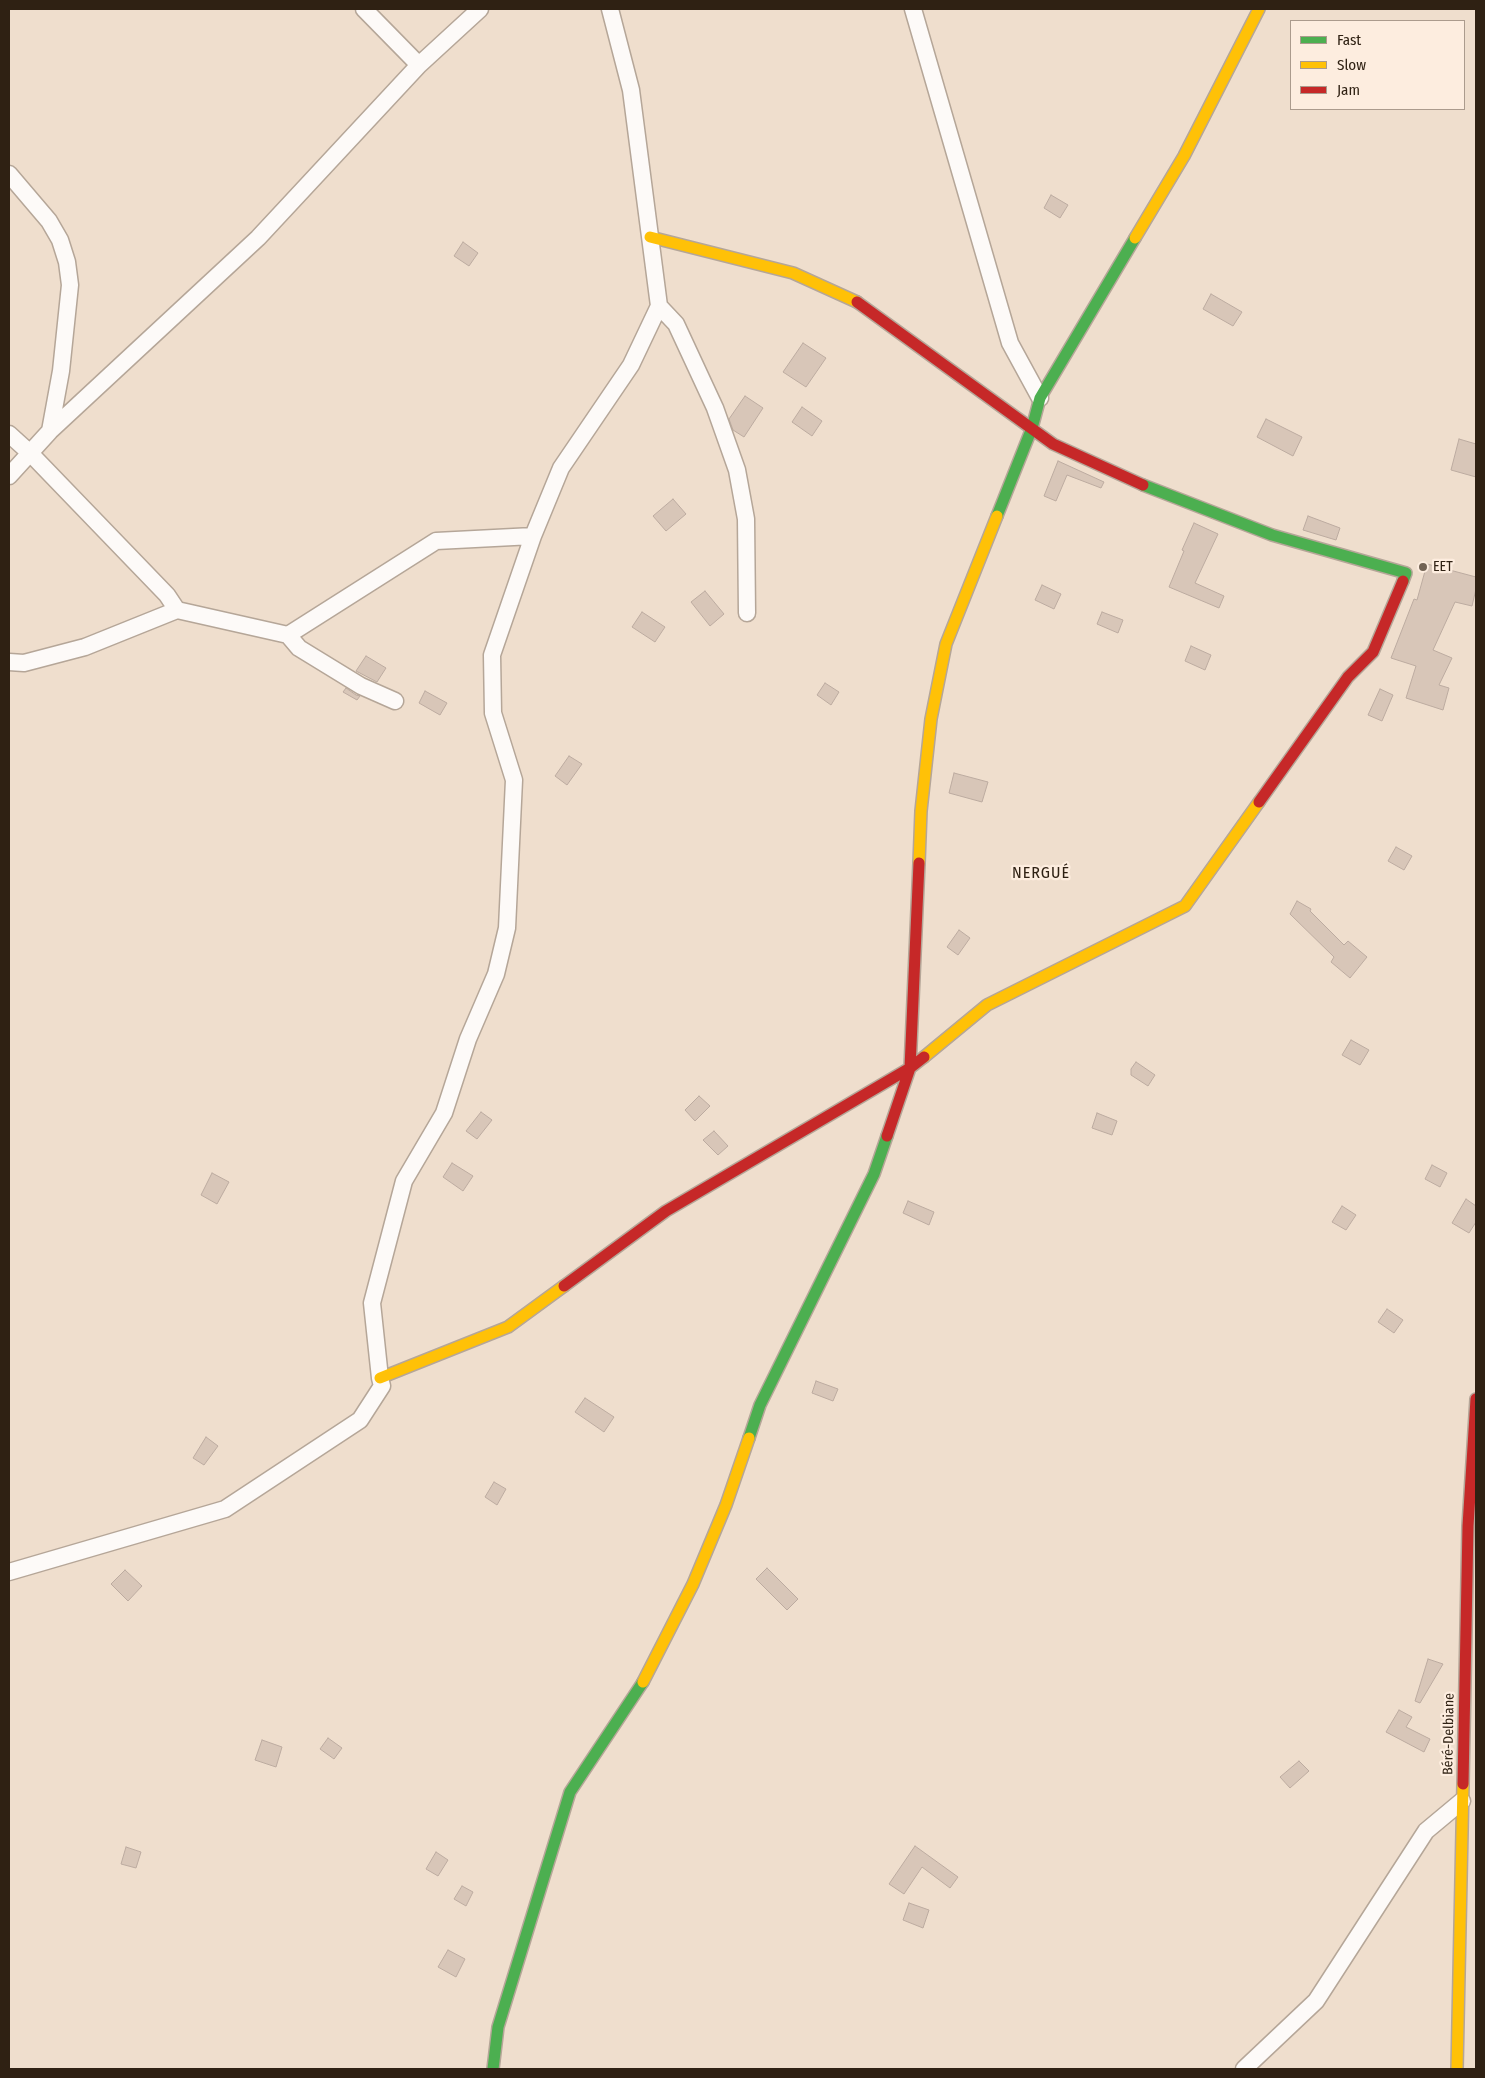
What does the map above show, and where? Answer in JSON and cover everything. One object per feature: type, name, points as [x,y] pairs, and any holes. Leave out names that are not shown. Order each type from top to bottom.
[{"type":"street","points":[[364,9],[419,65]]},
{"type":"street","points":[[9,476],[50,431],[258,238],[419,65],[480,9]]},
{"type":"street","points":[[9,1572],[225,1509],[360,1420],[382,1386],[372,1303],[404,1181],[444,1113],[468,1039],[496,974],[507,928],[514,780],[493,713],[492,655],[533,536],[561,468],[631,365],[658,306],[631,90],[610,9]]},
{"type":"street","points":[[913,9],[1010,343],[1040,398]]},
{"type":"street","points":[[493,2069],[498,2028],[570,1792],[641,1685],[693,1584],[726,1505],[760,1405],[874,1174],[910,1068],[921,811],[931,719],[946,644],[1032,428],[1040,398],[1184,156],[1259,9]]},
{"type":"street","points":[[9,174],[49,221],[60,240],[67,262],[70,285],[62,362],[50,431]]},
{"type":"street","points":[[380,1378],[508,1327],[666,1211],[910,1068],[987,1005],[1185,906],[1348,677],[1373,652],[1406,573],[1272,535],[1148,488],[1053,444],[864,305],[794,273],[650,237]]},
{"type":"street","points":[[658,306],[676,324],[715,408],[737,470],[746,519],[747,613]]},
{"type":"street","points":[[9,434],[30,453],[167,594],[177,610]]},
{"type":"street","points":[[288,635],[436,542],[533,536]]},
{"type":"street","points":[[9,662],[24,663],[86,647],[177,610],[288,635],[299,648],[361,686],[395,701]]},
{"type":"street","name":"Béré-Delbiane","points":[[1457,2069],[1468,1526],[1476,1399]]},
{"type":"street","points":[[1244,2069],[1316,2001],[1426,1831],[1462,1801]]},
{"type":"building","points":[[1051,195],[1068,205],[1060,218],[1044,208]]},
{"type":"building","points":[[463,242],[478,253],[469,266],[454,256]]},
{"type":"building","points":[[1211,294],[1242,312],[1233,326],[1203,309]]},
{"type":"building","points":[[803,343],[826,358],[806,387],[783,372]]},
{"type":"building","points":[[745,396],[763,408],[744,437],[733,430],[729,419]]},
{"type":"building","points":[[802,407],[822,421],[812,436],[792,422]]},
{"type":"building","points":[[1266,419],[1302,437],[1293,456],[1257,437]]},
{"type":"building","points":[[1459,439],[1476,444],[1476,477],[1451,470]]},
{"type":"building","points":[[1058,461],[1104,482],[1101,488],[1067,475],[1056,501],[1044,496]]},
{"type":"building","points":[[673,499],[686,514],[666,531],[653,516]]},
{"type":"building","points":[[1308,516],[1340,528],[1336,540],[1303,530]]},
{"type":"building","points":[[1194,523],[1218,534],[1195,583],[1224,596],[1219,608],[1169,587]]},
{"type":"building","points":[[1427,564],[1476,577],[1476,589],[1472,606],[1455,602],[1433,650],[1452,658],[1439,685],[1449,688],[1443,710],[1406,698],[1416,666],[1391,658],[1414,599],[1417,600]]},
{"type":"building","points":[[1042,585],[1061,594],[1054,609],[1035,600]]},
{"type":"building","points":[[705,591],[724,614],[710,626],[691,602]]},
{"type":"building","points":[[642,612],[665,627],[655,642],[632,627]]},
{"type":"building","points":[[1102,612],[1123,620],[1118,633],[1097,624]]},
{"type":"building","points":[[1191,646],[1211,655],[1205,670],[1185,661]]},
{"type":"building","points":[[366,656],[386,668],[377,682],[356,671]]},
{"type":"building","points":[[825,683],[839,692],[831,705],[817,695]]},
{"type":"building","points":[[346,688],[360,696],[357,700],[343,692]]},
{"type":"building","points":[[1380,689],[1393,695],[1382,721],[1368,715]]},
{"type":"building","points":[[425,691],[447,703],[440,715],[419,703]]},
{"type":"building","points":[[569,756],[582,764],[567,785],[555,776]]},
{"type":"building","points":[[954,773],[988,782],[982,802],[949,793]]},
{"type":"building","points":[[1396,847],[1412,856],[1404,870],[1388,861]]},
{"type":"building","points":[[1297,901],[1311,909],[1310,911],[1344,945],[1348,941],[1367,957],[1350,978],[1331,962],[1334,957],[1290,914]]},
{"type":"building","points":[[959,930],[970,938],[958,955],[947,947]]},
{"type":"building","points":[[1351,1040],[1369,1050],[1360,1065],[1342,1055]]},
{"type":"building","points":[[1136,1062],[1155,1075],[1148,1086],[1131,1075],[1131,1069]]},
{"type":"building","points":[[699,1096],[710,1106],[695,1121],[685,1110]]},
{"type":"building","points":[[481,1112],[492,1120],[477,1139],[466,1131]]},
{"type":"building","points":[[1097,1113],[1117,1121],[1112,1135],[1092,1128]]},
{"type":"building","points":[[714,1131],[728,1146],[718,1155],[703,1140]]},
{"type":"building","points":[[452,1163],[473,1176],[463,1191],[443,1177]]},
{"type":"building","points":[[1432,1165],[1447,1173],[1440,1187],[1425,1179]]},
{"type":"building","points":[[212,1173],[229,1182],[217,1204],[201,1195]]},
{"type":"building","points":[[1466,1199],[1476,1206],[1476,1222],[1469,1233],[1452,1223]]},
{"type":"building","points":[[908,1201],[934,1212],[929,1225],[903,1213]]},
{"type":"building","points":[[1342,1206],[1356,1215],[1346,1230],[1332,1222]]},
{"type":"building","points":[[1387,1309],[1403,1320],[1394,1333],[1378,1322]]},
{"type":"building","points":[[816,1381],[838,1389],[833,1401],[812,1393]]},
{"type":"building","points":[[585,1398],[614,1417],[604,1432],[575,1412]]},
{"type":"building","points":[[206,1437],[218,1446],[204,1465],[193,1458]]},
{"type":"building","points":[[494,1482],[506,1489],[497,1505],[485,1497]]},
{"type":"building","points":[[767,1568],[798,1599],[787,1610],[756,1579]]},
{"type":"building","points":[[125,1570],[142,1586],[128,1601],[111,1584]]},
{"type":"building","points":[[1428,1659],[1443,1664],[1420,1703],[1415,1701]]},
{"type":"building","points":[[1399,1710],[1412,1717],[1406,1727],[1430,1739],[1424,1752],[1386,1732]]},
{"type":"building","points":[[328,1738],[342,1748],[334,1759],[320,1749]]},
{"type":"building","points":[[262,1740],[282,1747],[276,1767],[255,1760]]},
{"type":"building","points":[[1299,1761],[1309,1771],[1290,1788],[1280,1777]]},
{"type":"building","points":[[915,1846],[958,1877],[950,1888],[922,1867],[904,1894],[889,1884]]},
{"type":"building","points":[[126,1847],[141,1852],[136,1868],[121,1864]]},
{"type":"building","points":[[436,1852],[448,1860],[438,1876],[426,1869]]},
{"type":"building","points":[[462,1886],[473,1892],[466,1906],[454,1899]]},
{"type":"building","points":[[909,1903],[929,1910],[923,1928],[903,1920]]},
{"type":"building","points":[[448,1950],[465,1959],[456,1977],[438,1967]]},
{"type":"traffic: fast","points":[[997,516],[1032,428],[1040,398],[1135,238]]},
{"type":"traffic: fast","points":[[1143,485],[1272,535],[1406,573],[1403,581]]},
{"type":"traffic: fast","points":[[749,1438],[760,1405],[874,1174],[887,1136]]},
{"type":"traffic: fast","points":[[493,2069],[498,2027],[570,1792],[643,1682]]},
{"type":"traffic: slow","points":[[1135,238],[1184,156],[1259,9]]},
{"type":"traffic: slow","points":[[650,237],[793,273],[857,302]]},
{"type":"traffic: slow","points":[[919,863],[921,811],[931,719],[946,644],[997,516]]},
{"type":"traffic: slow","points":[[924,1057],[987,1005],[1185,906],[1259,802]]},
{"type":"traffic: slow","points":[[380,1378],[508,1327],[564,1286]]},
{"type":"traffic: slow","points":[[643,1682],[693,1584],[726,1505],[749,1438]]},
{"type":"traffic: slow","points":[[1457,2069],[1463,1784]]},
{"type":"traffic: jam","points":[[857,302],[1053,444],[1143,485]]},
{"type":"traffic: jam","points":[[1259,802],[1348,677],[1373,652],[1403,581]]},
{"type":"traffic: jam","points":[[887,1136],[910,1068],[919,863]]},
{"type":"traffic: jam","points":[[564,1286],[666,1211],[910,1068],[924,1057]]},
{"type":"traffic: jam","points":[[1463,1784],[1468,1526],[1476,1399]]},
{"type":"place","name":"EET","points":[[1423,567]]},
{"type":"district","name":"NERGUÉ","points":[[1041,874]]}]
